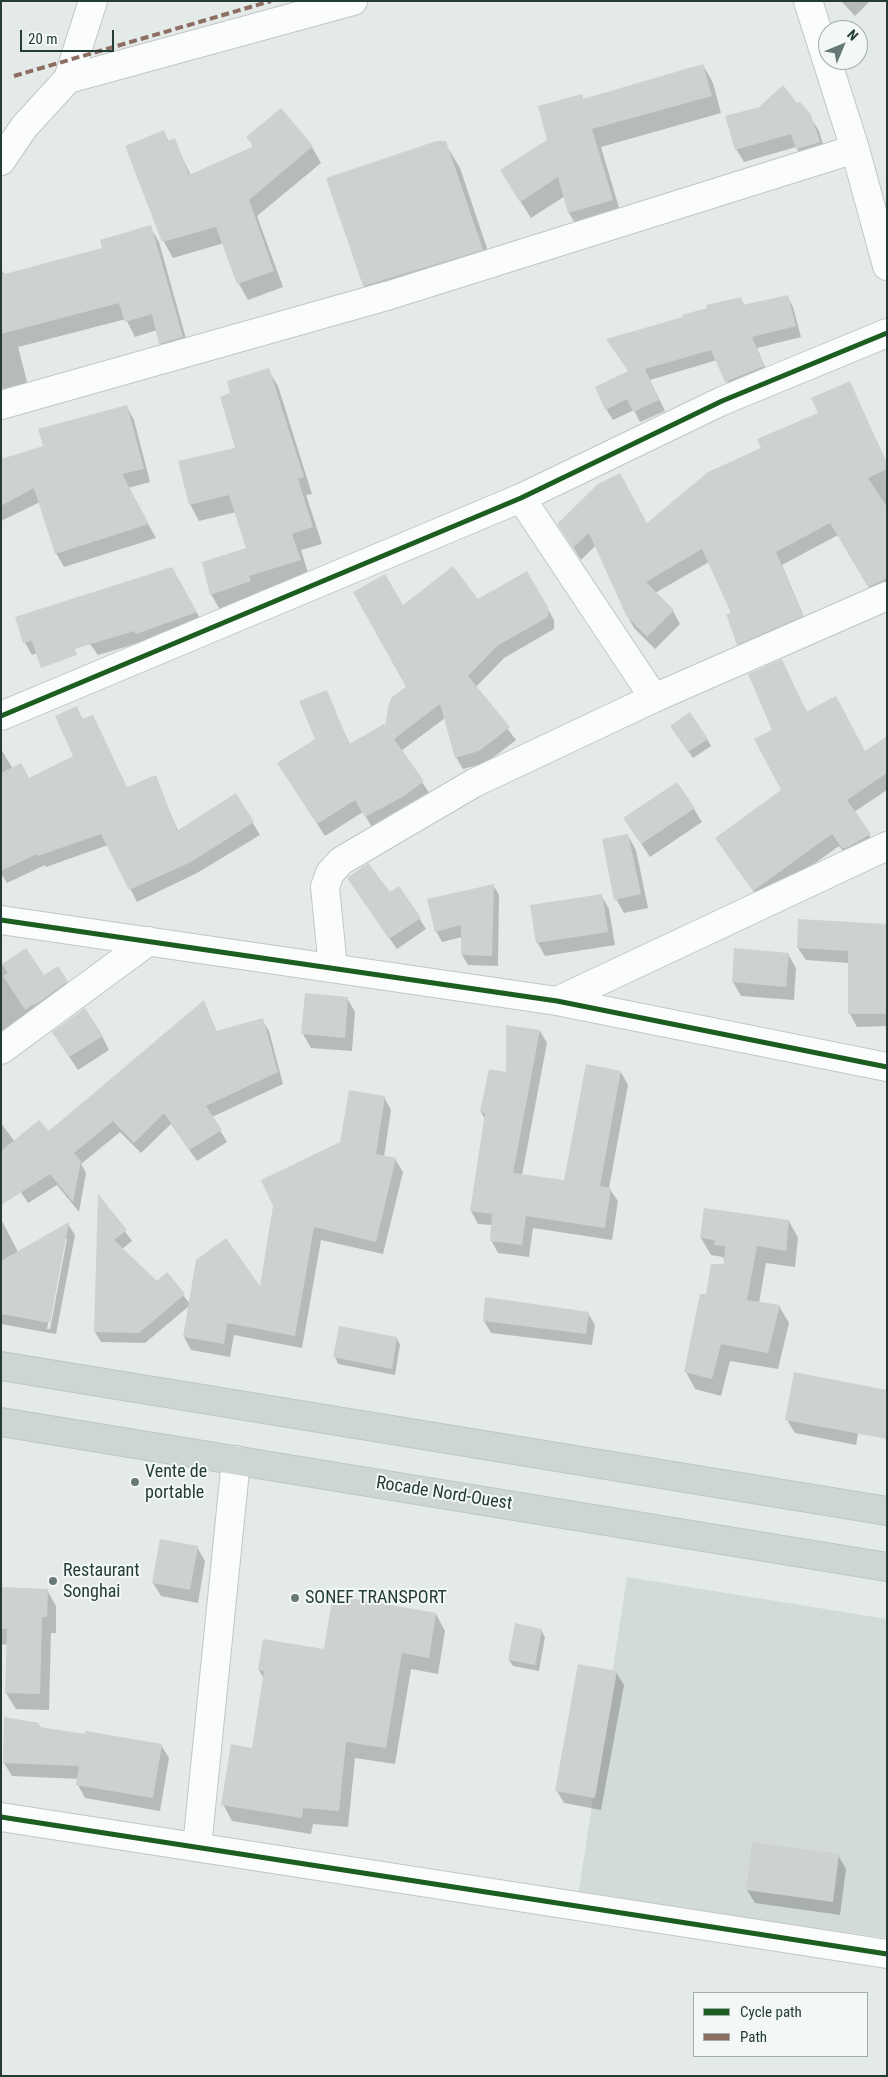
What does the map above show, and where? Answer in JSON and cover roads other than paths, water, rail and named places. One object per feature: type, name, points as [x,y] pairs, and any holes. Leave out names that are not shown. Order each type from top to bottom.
[{"type":"main road","points":[[1,1366],[887,1511]]},
{"type":"main road","name":"Rocade Nord-Ouest","points":[[1,1422],[887,1567]]},
{"type":"street","points":[[1,161],[24,127],[68,79],[93,1]]},
{"type":"street","points":[[68,79],[353,1]]},
{"type":"street","points":[[808,1],[856,149],[887,266]]},
{"type":"street","points":[[1,405],[390,295],[856,149]]},
{"type":"street","points":[[1,716],[521,498],[722,401],[887,333]]},
{"type":"street","points":[[521,498],[654,698]]},
{"type":"street","points":[[333,968],[324,887],[330,874],[341,861],[474,784],[654,698],[887,596]]},
{"type":"street","points":[[556,1001],[887,846]]},
{"type":"street","points":[[1,920],[556,1001],[887,1067]]},
{"type":"street","points":[[1,1050],[148,941]]},
{"type":"street","points":[[197,1848],[236,1460]]},
{"type":"street","points":[[1,1817],[887,1954]]},
{"type":"place","name":"Vente de portable","points":[[135,1482]]},
{"type":"place","name":"Restaurant Songhai","points":[[53,1581]]},
{"type":"place","name":"SONEF TRANSPORT","points":[[295,1598]]}]
